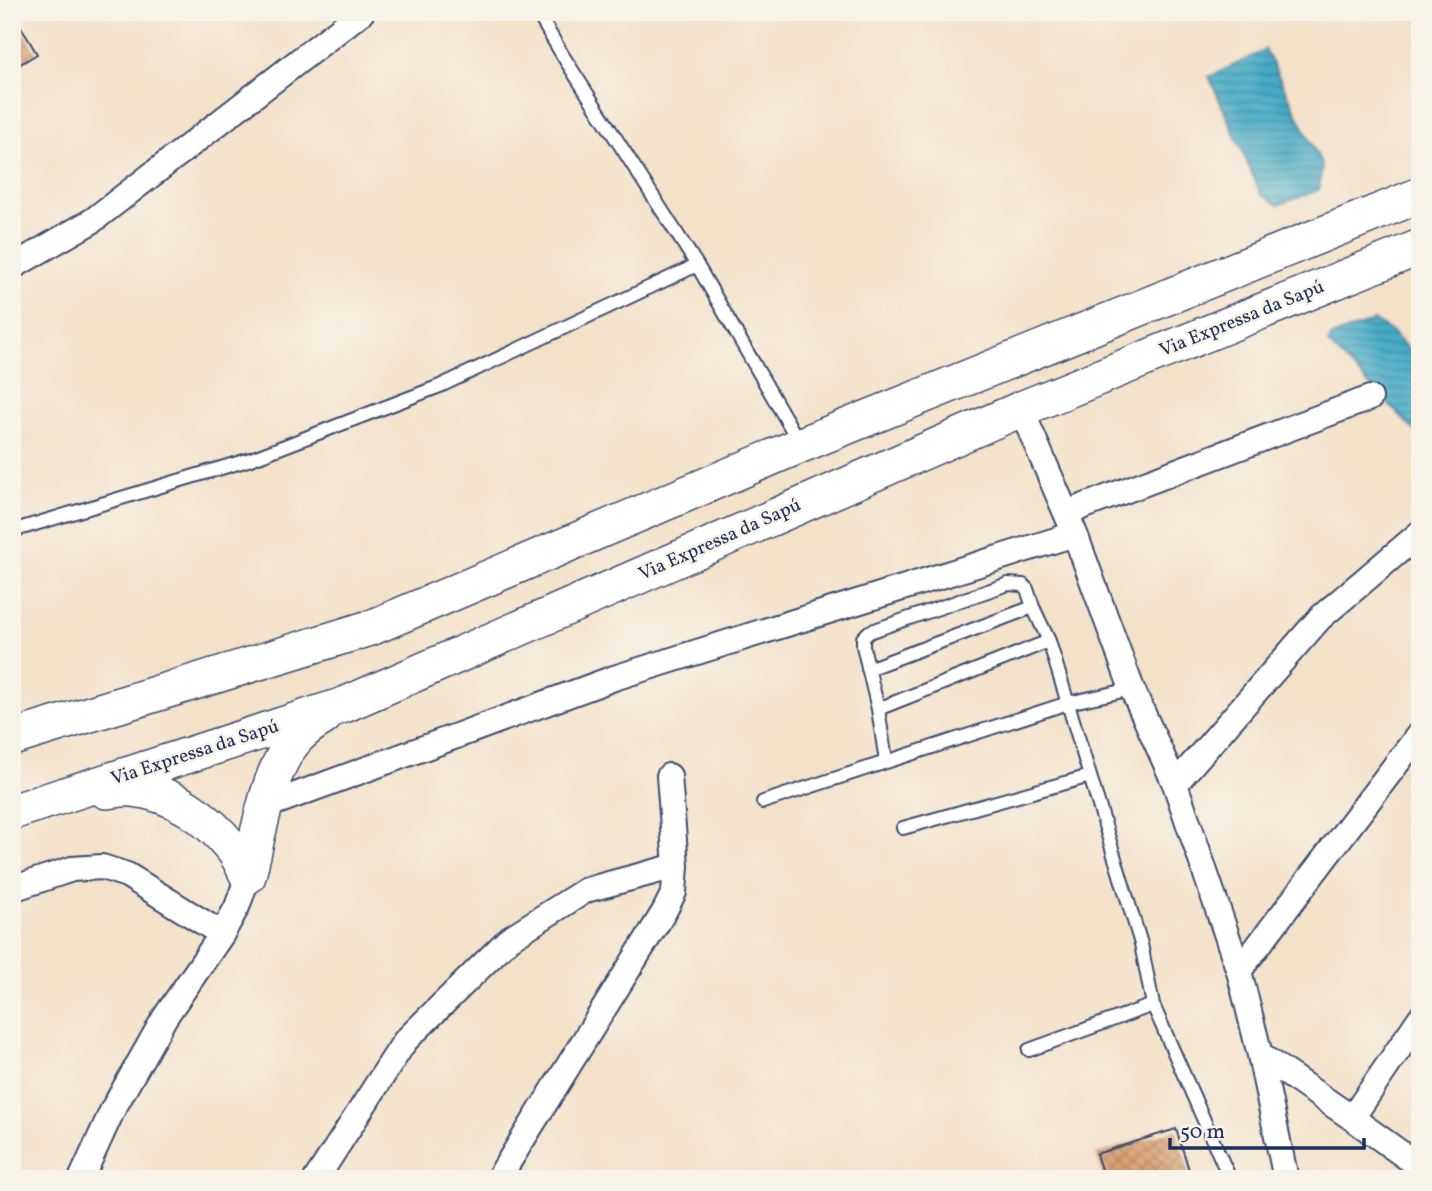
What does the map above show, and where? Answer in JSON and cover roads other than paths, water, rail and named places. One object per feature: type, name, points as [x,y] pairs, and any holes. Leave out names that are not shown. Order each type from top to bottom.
[{"type":"main road","points":[[12,738],[373,627],[801,445],[1420,195]]},
{"type":"main road","name":"Via Expressa da Sapú","points":[[26,808],[344,705],[1021,409],[1420,247]]},
{"type":"main road","points":[[248,876],[279,763],[293,742],[310,726],[344,705]]},
{"type":"main road","points":[[26,808],[101,791],[131,789],[160,794],[187,806],[211,826],[234,850],[248,876]]},
{"type":"street","points":[[12,267],[92,221],[362,12]]},
{"type":"street","points":[[266,806],[614,678],[1070,524],[1370,398]]},
{"type":"street","points":[[1021,409],[1070,524],[1132,689],[1175,784],[1239,971],[1286,1179]]},
{"type":"street","points":[[1175,784],[1320,618],[1420,533]]},
{"type":"street","points":[[1239,971],[1420,733]]},
{"type":"street","points":[[498,1179],[674,892],[676,866],[669,776]]},
{"type":"street","points":[[316,1179],[405,1041],[510,938],[586,890],[676,866]]},
{"type":"street","points":[[12,889],[72,869],[102,867],[127,875],[222,934]]},
{"type":"street","points":[[82,1179],[113,1109],[165,1017],[222,934],[237,907],[248,876]]},
{"type":"street","points":[[1352,1118],[1420,1018]]},
{"type":"street","points":[[1260,1055],[1420,1167]]},
{"type":"lane","points":[[537,12],[697,265],[801,445]]},
{"type":"lane","points":[[12,531],[251,459],[427,391],[697,265]]},
{"type":"lane","points":[[886,761],[863,638],[869,632],[1008,584],[1023,585],[1049,641],[1141,944],[1153,1005],[1230,1179]]},
{"type":"lane","points":[[868,669],[1033,607]]},
{"type":"lane","points":[[878,709],[1049,641]]},
{"type":"lane","points":[[763,802],[1068,703],[1132,689]]},
{"type":"lane","points":[[903,828],[1090,776]]},
{"type":"lane","points":[[1029,1050],[1153,1005]]},
{"type":"water","points":[[1265,49],[1322,165],[1319,190],[1278,205],[1261,194],[1209,76]]},
{"type":"water","points":[[1374,321],[1391,331],[1420,362],[1420,436],[1328,343],[1332,336]]}]
